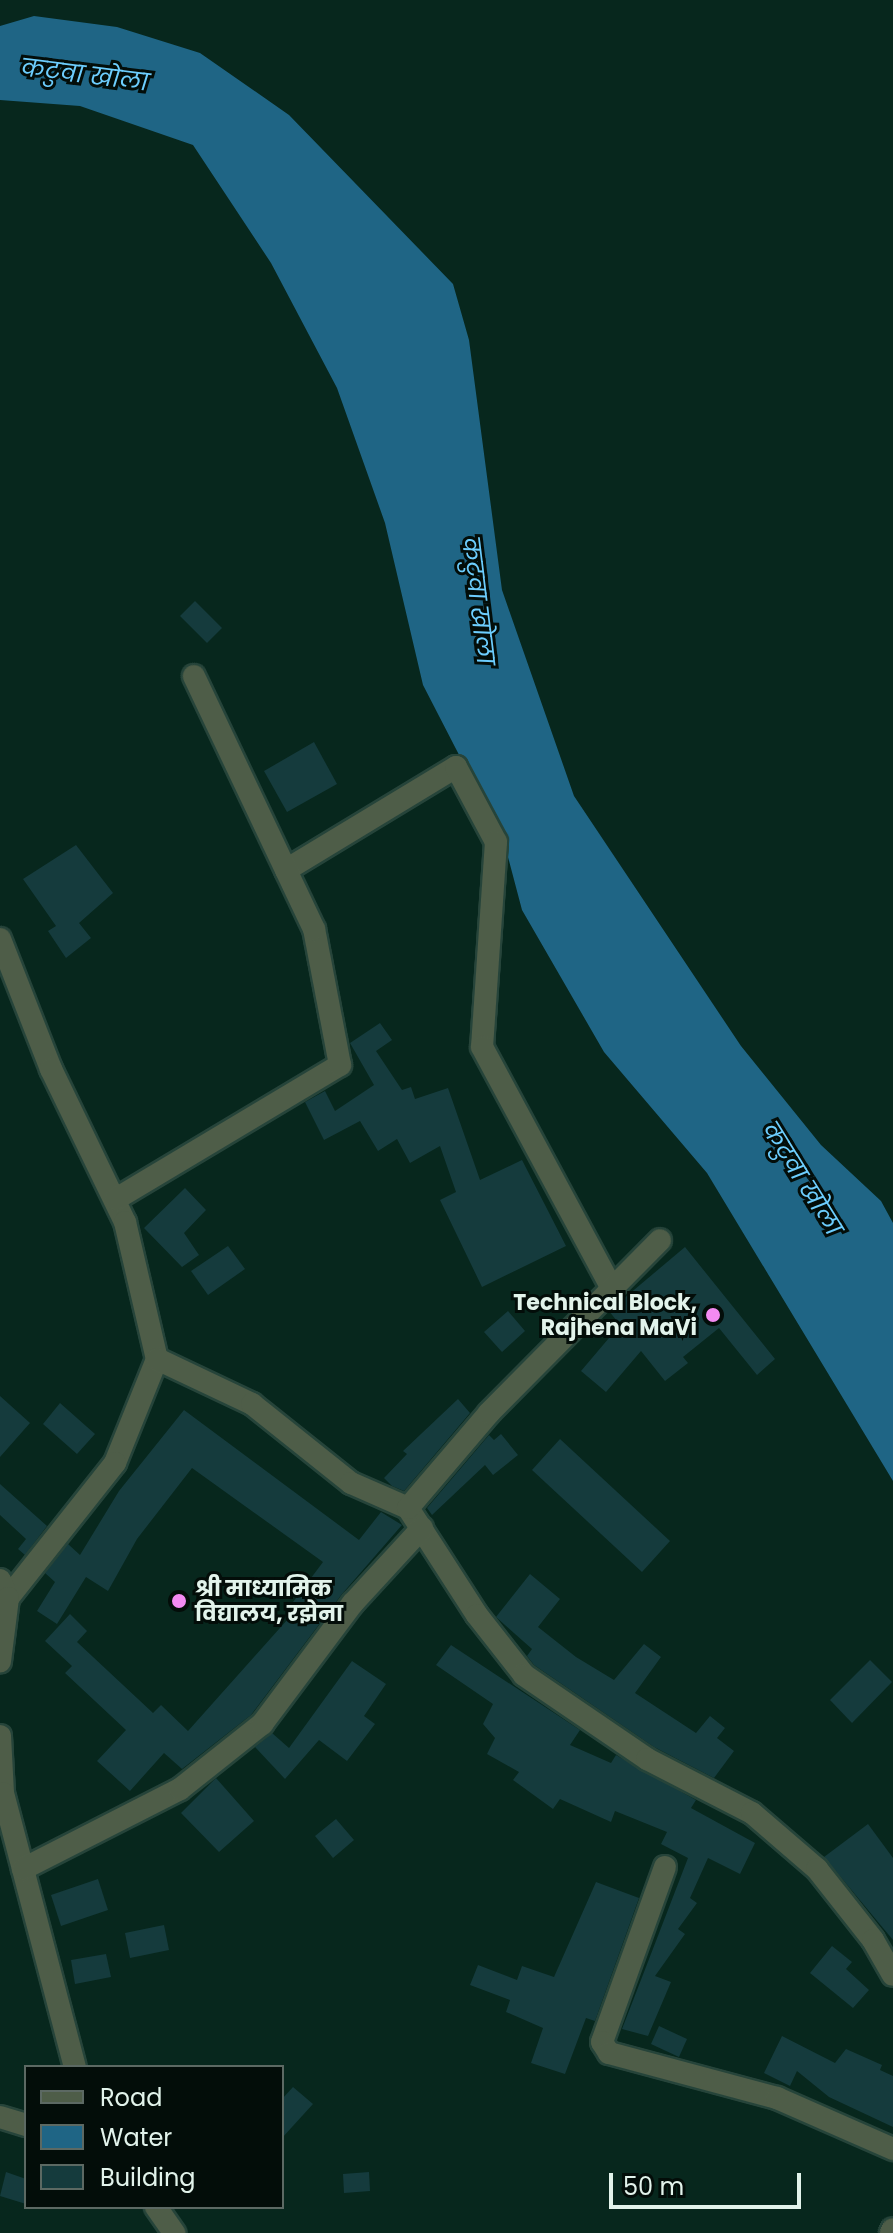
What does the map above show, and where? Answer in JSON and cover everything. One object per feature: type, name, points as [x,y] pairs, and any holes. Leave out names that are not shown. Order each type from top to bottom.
[{"type":"street","points":[[116,1199],[340,1065],[314,929],[194,676]]},
{"type":"street","points":[[286,870],[456,767],[496,842],[482,1047],[612,1288]]},
{"type":"street","points":[[0,939],[51,1069],[116,1199],[157,1359],[115,1463],[4,1589],[0,1661]]},
{"type":"street","points":[[408,1508],[489,1413],[660,1240]]},
{"type":"street","points":[[157,1359],[241,1398],[351,1483],[408,1508],[477,1615],[524,1675],[647,1759],[752,1813],[817,1869],[873,1940],[893,1975]]},
{"type":"street","points":[[23,1869],[180,1789],[262,1724],[353,1603],[422,1528]]},
{"type":"street","points":[[0,1736],[3,1793],[74,2065]]},
{"type":"street","points":[[665,1867],[602,2042],[609,2053],[777,2098],[893,2149]]},
{"type":"street","points":[[0,2117],[24,2124]]},
{"type":"street","points":[[157,2209],[174,2233]]},
{"type":"water","name":"कटुवा खोला","points":[[34,16],[117,27],[200,53],[289,115],[453,284],[469,340],[502,590],[574,796],[741,1046],[821,1145],[881,1201],[893,1223],[893,1481],[707,1173],[604,1052],[522,910],[504,842],[423,685],[385,523],[337,388],[271,263],[193,145],[80,106],[0,100],[0,26]]},
{"type":"building","points":[[195,601],[222,628],[207,643],[180,616]]},
{"type":"building","points":[[314,742],[337,784],[287,812],[264,771]]},
{"type":"building","points":[[76,845],[113,893],[79,923],[91,938],[66,958],[48,931],[56,926],[23,879]]},
{"type":"building","points":[[380,1023],[392,1040],[376,1051],[402,1090],[411,1087],[415,1099],[448,1088],[480,1180],[522,1160],[566,1246],[482,1287],[440,1200],[456,1192],[440,1146],[410,1163],[397,1139],[378,1151],[360,1121],[324,1140],[305,1102],[325,1091],[335,1111],[374,1085],[350,1043]]},
{"type":"building","points":[[185,1188],[206,1210],[184,1233],[199,1255],[182,1267],[144,1228]]},
{"type":"building","points":[[228,1246],[245,1269],[208,1295],[191,1271]]},
{"type":"building","points":[[685,1247],[775,1359],[757,1375],[719,1328],[683,1357],[688,1363],[665,1381],[641,1351],[606,1392],[581,1371],[620,1325],[609,1311]]},
{"type":"building","points":[[508,1311],[525,1331],[502,1352],[484,1332]]},
{"type":"building","points":[[0,1396],[30,1423],[0,1457]]},
{"type":"building","points":[[458,1399],[470,1413],[404,1491],[392,1486],[384,1478],[407,1454],[403,1451]]},
{"type":"building","points":[[60,1403],[95,1434],[77,1454],[43,1424]]},
{"type":"building","points":[[184,1410],[359,1540],[381,1512],[402,1525],[342,1594],[251,1715],[182,1769],[164,1753],[130,1791],[97,1761],[126,1730],[65,1673],[72,1666],[45,1641],[70,1614],[87,1631],[77,1642],[153,1713],[161,1705],[188,1731],[296,1610],[290,1606],[323,1562],[192,1468],[137,1539],[108,1591],[86,1577],[57,1624],[37,1611],[55,1582],[45,1573],[68,1544],[80,1555],[119,1491]]},
{"type":"building","points":[[501,1434],[518,1455],[493,1475],[485,1465],[432,1515],[427,1508],[489,1435],[494,1440]]},
{"type":"building","points":[[560,1439],[670,1541],[642,1572],[532,1470]]},
{"type":"building","points":[[0,1484],[47,1526],[25,1555],[18,1549],[26,1539],[0,1515]]},
{"type":"building","points":[[530,1574],[560,1599],[538,1627],[576,1657],[614,1680],[644,1644],[661,1657],[635,1693],[696,1733],[710,1716],[725,1728],[717,1738],[734,1751],[714,1778],[654,1747],[534,1665],[527,1656],[532,1649],[496,1617]]},
{"type":"building","points":[[451,1645],[580,1730],[570,1745],[611,1763],[616,1755],[696,1800],[691,1808],[755,1843],[740,1874],[708,1858],[690,1898],[697,1903],[678,1929],[685,1934],[655,1976],[671,1982],[648,2036],[622,2029],[688,1858],[661,1844],[667,1832],[615,1811],[611,1822],[560,1799],[553,1809],[513,1780],[519,1772],[487,1754],[495,1738],[483,1724],[493,1704],[436,1665]]},
{"type":"building","points":[[870,1660],[892,1682],[852,1723],[830,1700]]},
{"type":"building","points":[[352,1661],[386,1684],[364,1716],[375,1724],[347,1761],[319,1740],[285,1779],[255,1747],[272,1733],[289,1748]]},
{"type":"building","points":[[216,1778],[254,1821],[219,1852],[181,1813]]},
{"type":"building","points":[[336,1819],[354,1840],[333,1858],[315,1836]]},
{"type":"building","points":[[868,1824],[893,1858],[893,1940],[824,1857]]},
{"type":"building","points":[[98,1879],[108,1910],[61,1926],[51,1895]]},
{"type":"building","points":[[596,1882],[639,1898],[595,2021],[586,2018],[565,2074],[531,2063],[543,2028],[506,2012],[510,2000],[470,1985],[478,1965],[517,1980],[522,1966],[554,1977]]},
{"type":"building","points":[[164,1925],[169,1950],[130,1958],[125,1933]]},
{"type":"building","points":[[832,1946],[852,1962],[846,1969],[869,1990],[853,2008],[810,1973]]},
{"type":"building","points":[[106,1954],[111,1977],[75,1984],[71,1960]]},
{"type":"building","points":[[659,2026],[687,2039],[679,2057],[651,2044]]},
{"type":"building","points":[[782,2036],[835,2063],[846,2049],[882,2065],[880,2070],[893,2076],[893,2127],[829,2097],[797,2071],[790,2086],[764,2073]]},
{"type":"building","points":[[293,2087],[313,2104],[284,2136],[284,2097]]},
{"type":"building","points":[[6,2172],[24,2178],[24,2203],[0,2196]]},
{"type":"building","points":[[369,2172],[370,2191],[344,2193],[343,2174]]},
{"type":"place","name":"Technical Block, Rajhena MaVi","points":[[713,1315]]},
{"type":"place","name":"श्री माध्यामिक विद्यालय, रझेना","points":[[179,1601]]}]
